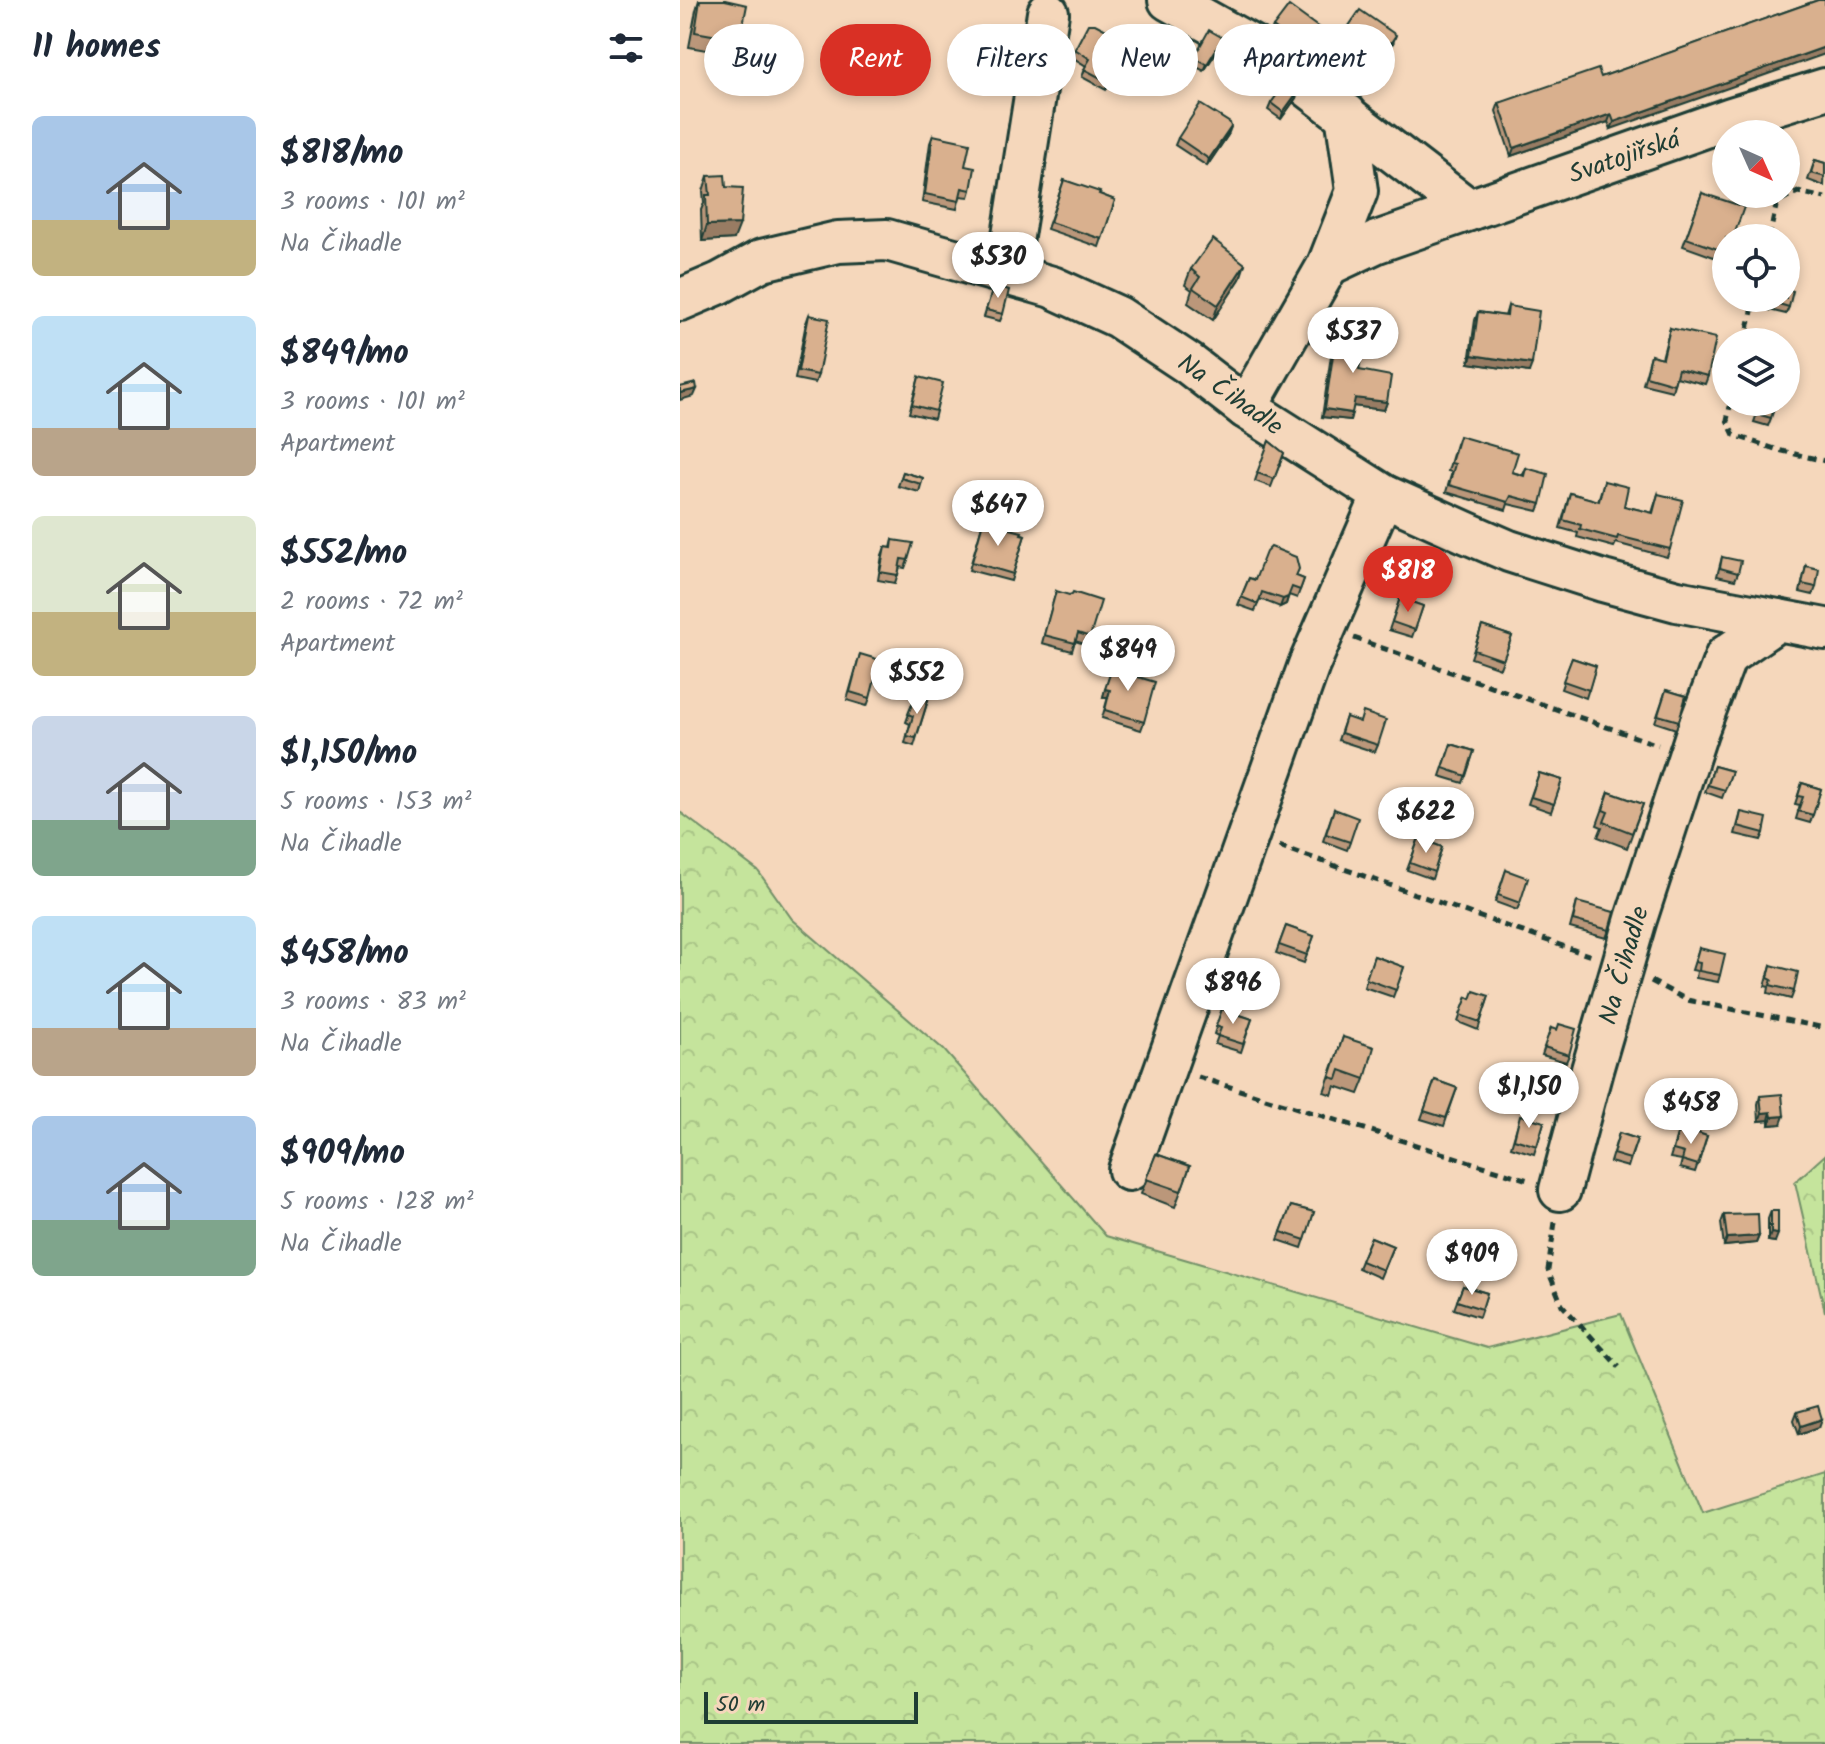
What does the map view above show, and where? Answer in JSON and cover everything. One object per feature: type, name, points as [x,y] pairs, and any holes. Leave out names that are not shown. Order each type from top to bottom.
[{"type":"street","points":[[1169,0],[1266,54],[1469,210]]},
{"type":"street","points":[[1007,274],[1048,13]]},
{"type":"street","name":"Svatojiřská","points":[[1328,265],[1377,242],[1731,118],[1825,89]]},
{"type":"street","points":[[1246,408],[1328,265],[1357,191],[1346,114]]},
{"type":"street","name":"Na Čihadle","points":[[680,300],[762,260],[838,242],[887,240],[1007,274],[1052,287],[1118,317],[1189,364],[1246,408],[1383,495],[1509,551],[1677,601],[1825,629]]},
{"type":"street","points":[[1129,1170],[1309,665],[1383,495]]},
{"type":"street","name":"Na Čihadle","points":[[1560,1190],[1636,919],[1689,756],[1726,656],[1778,620]]},
{"type":"path","points":[[1772,224],[1777,202],[1798,192],[1825,198]]},
{"type":"path","points":[[1728,416],[1734,435],[1825,461]]},
{"type":"path","points":[[1325,628],[1689,756]]},
{"type":"path","points":[[1248,835],[1622,967],[1687,1000],[1825,1028]]},
{"type":"path","points":[[1166,1067],[1560,1190],[1548,1270],[1562,1305],[1619,1367]]},
{"type":"green space","points":[[680,812],[758,871],[792,919],[944,1050],[1106,1236],[1487,1348],[1621,1314],[1703,1513],[1825,1474],[1825,1744],[680,1744]]},
{"type":"green space","points":[[1825,1155],[1825,1312],[1795,1182]]},
{"type":"building","points":[[700,0],[725,0],[747,5],[743,24],[704,24],[704,34],[695,32]]},
{"type":"building","points":[[1825,0],[1825,47],[1614,122],[1611,114],[1514,148],[1499,103],[1598,69],[1601,77]]},
{"type":"building","points":[[1289,6],[1314,24],[1275,24]]},
{"type":"building","points":[[1360,10],[1380,24],[1350,24]]},
{"type":"building","points":[[1088,24],[1092,24],[1092,73],[1084,69],[1090,59],[1076,47]]},
{"type":"building","points":[[1209,30],[1214,33],[1214,53],[1207,64],[1198,59],[1198,50]]},
{"type":"building","points":[[1276,96],[1295,96],[1283,112],[1271,103]]},
{"type":"building","points":[[1200,104],[1230,123],[1231,127],[1209,159],[1178,138]]},
{"type":"building","points":[[933,135],[970,143],[965,166],[975,168],[971,190],[962,188],[959,201],[925,194]]},
{"type":"building","points":[[1815,160],[1825,163],[1825,177],[1811,173]]},
{"type":"building","points":[[725,175],[726,187],[743,188],[740,224],[707,225],[708,176]]},
{"type":"building","points":[[1064,180],[1115,200],[1102,239],[1050,222]]},
{"type":"building","points":[[1702,193],[1712,196],[1712,208],[1744,208],[1738,224],[1712,224],[1712,247],[1686,238]]},
{"type":"building","points":[[1213,239],[1245,264],[1218,305],[1193,288],[1200,277],[1191,269]]},
{"type":"building","points":[[994,285],[1009,290],[1003,314],[986,310]]},
{"type":"building","points":[[1508,306],[1539,311],[1532,364],[1472,355],[1478,312],[1507,316]]},
{"type":"building","points":[[809,315],[829,319],[818,375],[798,371]]},
{"type":"building","points":[[1337,328],[1365,332],[1359,370],[1391,376],[1387,402],[1355,398],[1352,413],[1325,409]]},
{"type":"building","points":[[1670,328],[1712,337],[1708,376],[1678,369],[1674,384],[1646,376],[1651,355],[1663,358]]},
{"type":"building","points":[[919,377],[943,383],[936,411],[912,405]]},
{"type":"building","points":[[696,383],[697,389],[680,393],[680,387]]},
{"type":"building","points":[[1459,436],[1518,453],[1512,472],[1524,476],[1526,468],[1548,474],[1541,504],[1511,496],[1508,502],[1449,485],[1455,464],[1451,463]]},
{"type":"building","points":[[1269,441],[1284,453],[1274,479],[1257,473]]},
{"type":"building","points":[[903,472],[923,478],[921,484],[901,478]]},
{"type":"building","points":[[1604,481],[1628,487],[1624,506],[1653,513],[1658,494],[1683,500],[1670,549],[1580,529],[1581,525],[1563,520],[1570,493],[1599,501]]},
{"type":"building","points":[[983,522],[1025,535],[1013,574],[972,562]]},
{"type":"building","points":[[893,540],[913,543],[908,560],[901,559],[898,575],[880,572],[885,547],[892,548]]},
{"type":"building","points":[[1271,547],[1296,557],[1299,569],[1296,576],[1304,579],[1300,590],[1292,587],[1288,597],[1283,599],[1262,592],[1258,604],[1241,597],[1249,578],[1255,580]]},
{"type":"building","points":[[1722,557],[1741,561],[1738,573],[1720,568]]},
{"type":"building","points":[[1806,566],[1819,569],[1816,587],[1802,584]]},
{"type":"building","points":[[1056,591],[1069,595],[1073,592],[1101,601],[1090,637],[1078,633],[1075,643],[1044,635]]},
{"type":"building","points":[[1400,598],[1423,606],[1415,630],[1392,622]]},
{"type":"building","points":[[1482,626],[1512,636],[1503,660],[1474,650]]},
{"type":"building","points":[[860,654],[880,660],[870,698],[850,692]]},
{"type":"building","points":[[1572,658],[1596,666],[1589,690],[1563,681]]},
{"type":"building","points":[[1114,662],[1137,669],[1135,676],[1155,682],[1144,722],[1105,710],[1110,690],[1105,689]]},
{"type":"building","points":[[1666,690],[1686,696],[1679,721],[1658,715]]},
{"type":"building","points":[[915,697],[928,700],[916,738],[907,736],[913,716],[908,714]]},
{"type":"building","points":[[1363,712],[1386,720],[1378,745],[1341,733],[1346,717],[1360,722]]},
{"type":"building","points":[[1451,744],[1474,751],[1466,776],[1443,768]]},
{"type":"building","points":[[1714,766],[1732,771],[1725,790],[1708,785]]},
{"type":"building","points":[[1539,773],[1562,780],[1554,804],[1531,797]]},
{"type":"building","points":[[1802,783],[1821,789],[1813,815],[1798,811],[1803,797],[1798,796]]},
{"type":"building","points":[[1609,792],[1643,804],[1632,833],[1604,822],[1608,812],[1603,810]]},
{"type":"building","points":[[1334,809],[1358,818],[1350,842],[1326,834]]},
{"type":"building","points":[[1741,812],[1767,818],[1764,833],[1738,826]]},
{"type":"building","points":[[1419,838],[1442,847],[1434,872],[1410,863]]},
{"type":"building","points":[[1506,870],[1528,878],[1520,903],[1498,895]]},
{"type":"building","points":[[1577,902],[1614,912],[1609,930],[1573,920]]},
{"type":"building","points":[[1286,926],[1314,936],[1307,955],[1279,945]]},
{"type":"building","points":[[1699,948],[1725,954],[1720,975],[1699,971],[1700,963],[1695,962]]},
{"type":"building","points":[[1374,956],[1404,967],[1396,990],[1366,979]]},
{"type":"building","points":[[1771,965],[1798,972],[1794,991],[1770,985]]},
{"type":"building","points":[[1474,991],[1489,996],[1480,1022],[1460,1015],[1467,997],[1471,999]]},
{"type":"building","points":[[1222,1009],[1252,1019],[1243,1044],[1218,1036],[1221,1028],[1216,1026]]},
{"type":"building","points":[[1559,1024],[1576,1029],[1569,1055],[1544,1047],[1551,1028],[1557,1030]]},
{"type":"building","points":[[1343,1037],[1374,1047],[1365,1079],[1340,1070],[1337,1079],[1330,1077]]},
{"type":"building","points":[[1435,1080],[1457,1088],[1446,1118],[1424,1111]]},
{"type":"building","points":[[1782,1094],[1784,1116],[1772,1117],[1771,1112],[1762,1113],[1760,1096]]},
{"type":"building","points":[[1520,1115],[1544,1122],[1537,1146],[1514,1139]]},
{"type":"building","points":[[1692,1131],[1707,1136],[1698,1165],[1682,1160],[1684,1153],[1673,1150],[1678,1132],[1690,1136]]},
{"type":"building","points":[[1619,1133],[1637,1139],[1630,1159],[1613,1154]]},
{"type":"building","points":[[1156,1154],[1190,1166],[1181,1191],[1146,1179]]},
{"type":"building","points":[[1291,1206],[1314,1212],[1305,1240],[1281,1232]]},
{"type":"building","points":[[1771,1211],[1778,1211],[1778,1234],[1771,1233]]},
{"type":"building","points":[[1758,1214],[1759,1236],[1727,1238],[1724,1215]]},
{"type":"building","points":[[1371,1237],[1393,1246],[1383,1270],[1361,1261]]},
{"type":"building","points":[[1463,1286],[1487,1293],[1482,1309],[1457,1301]]},
{"type":"building","points":[[1818,1406],[1822,1419],[1801,1426],[1797,1412]]}]
